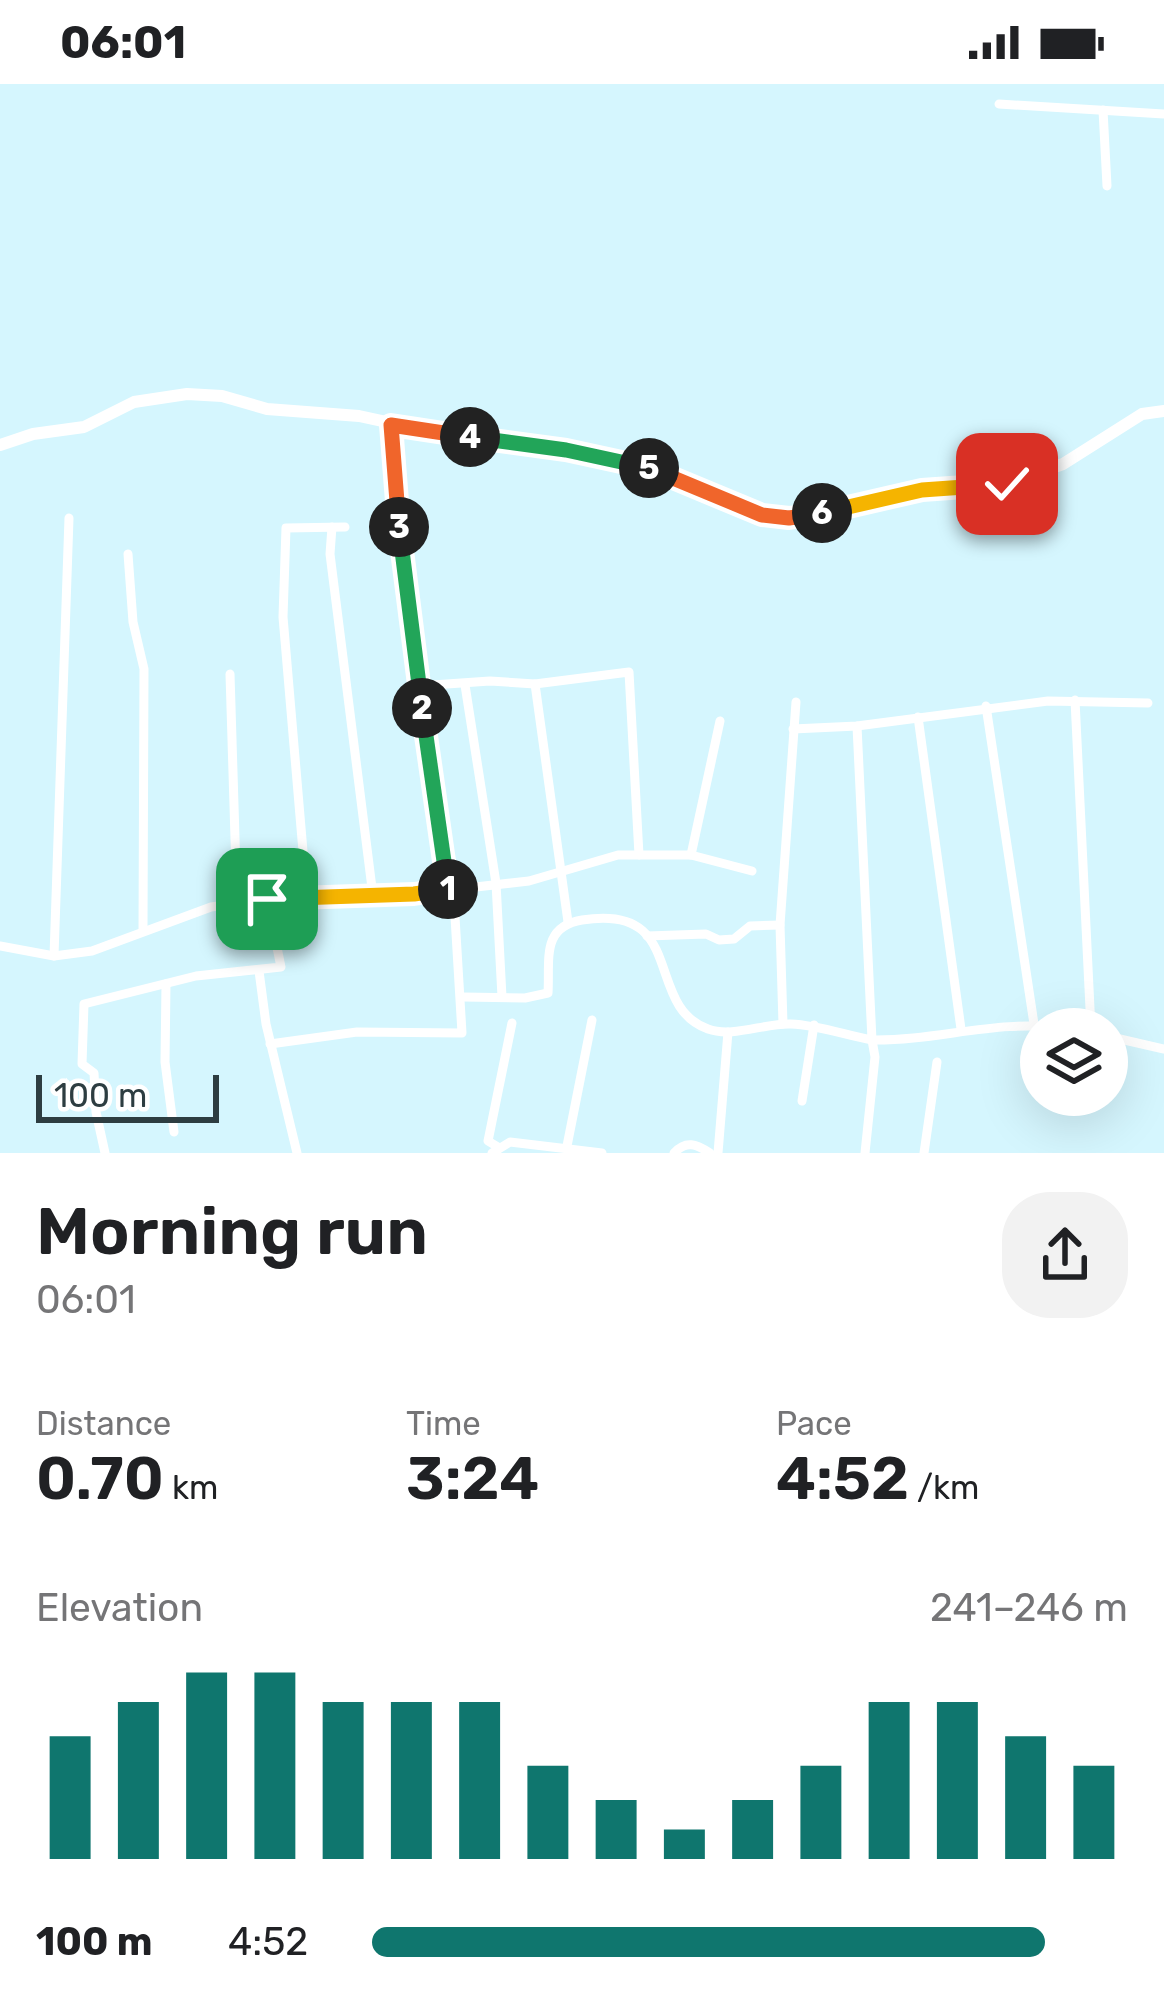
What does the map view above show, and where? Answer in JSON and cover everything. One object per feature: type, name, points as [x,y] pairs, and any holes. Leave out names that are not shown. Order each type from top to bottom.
[{"type":"street","points":[[999,104],[1164,114]]},
{"type":"street","points":[[1103,110],[1107,186]]},
{"type":"street","points":[[0,445],[33,434],[84,428],[134,403],[188,394],[222,396],[267,409],[359,416],[626,462],[667,473],[762,515],[789,518],[922,490],[1007,484],[1064,464],[1142,414],[1164,411]]},
{"type":"street","points":[[391,425],[402,563],[448,890]]},
{"type":"street","points":[[54,956],[69,518]]},
{"type":"street","points":[[332,527],[330,554],[373,896]]},
{"type":"street","points":[[307,898],[283,616],[286,528],[345,527]]},
{"type":"street","points":[[128,554],[144,669],[143,930]]},
{"type":"street","points":[[418,686],[490,681],[535,684],[629,672],[639,855]]},
{"type":"street","points":[[230,674],[237,904]]},
{"type":"street","points":[[535,684],[568,922]]},
{"type":"street","points":[[465,685],[496,883],[502,997]]},
{"type":"street","points":[[1076,700],[1090,1008]]},
{"type":"street","points":[[793,729],[857,726],[986,706],[1076,700],[1148,703]]},
{"type":"street","points":[[783,1024],[781,925],[796,702]]},
{"type":"street","points":[[986,706],[1032,1008]]},
{"type":"street","points":[[919,717],[962,1029]]},
{"type":"street","points":[[691,855],[720,721]]},
{"type":"street","points":[[857,726],[874,1057],[865,1153]]},
{"type":"street","points":[[0,948],[54,956],[92,951],[212,908],[267,899],[373,896],[529,881],[618,855],[691,855],[752,871]]},
{"type":"street","points":[[105,1153],[94,1073],[82,1063],[84,1004],[196,976],[281,967],[267,899]]},
{"type":"street","points":[[270,1043],[358,1032],[462,1034],[455,917]]},
{"type":"street","points":[[463,997],[548,993],[550,944],[557,928],[600,917],[629,921],[647,936],[685,1015],[707,1029],[728,1032],[814,1025],[872,1040],[918,1041],[962,1029],[1020,1025]]},
{"type":"street","points":[[647,936],[706,934],[719,940],[734,939],[750,926],[781,925]]},
{"type":"street","points":[[259,971],[270,1043],[297,1153]]},
{"type":"street","points":[[166,984],[165,1062],[174,1132]]},
{"type":"street","points":[[567,1146],[592,1020]]},
{"type":"street","points":[[512,1023],[488,1141],[495,1150],[510,1142],[602,1153]]},
{"type":"street","points":[[802,1101],[814,1025]]},
{"type":"street","points":[[674,1153],[692,1143],[714,1153],[728,1032]]},
{"type":"street","points":[[1128,1041],[1164,1049]]},
{"type":"street","points":[[924,1153],[937,1062]]},
{"type":"route","points":[[267,899],[448,890],[402,563],[391,425],[626,462],[667,473],[762,515],[789,518],[922,490],[1007,484]]}]
